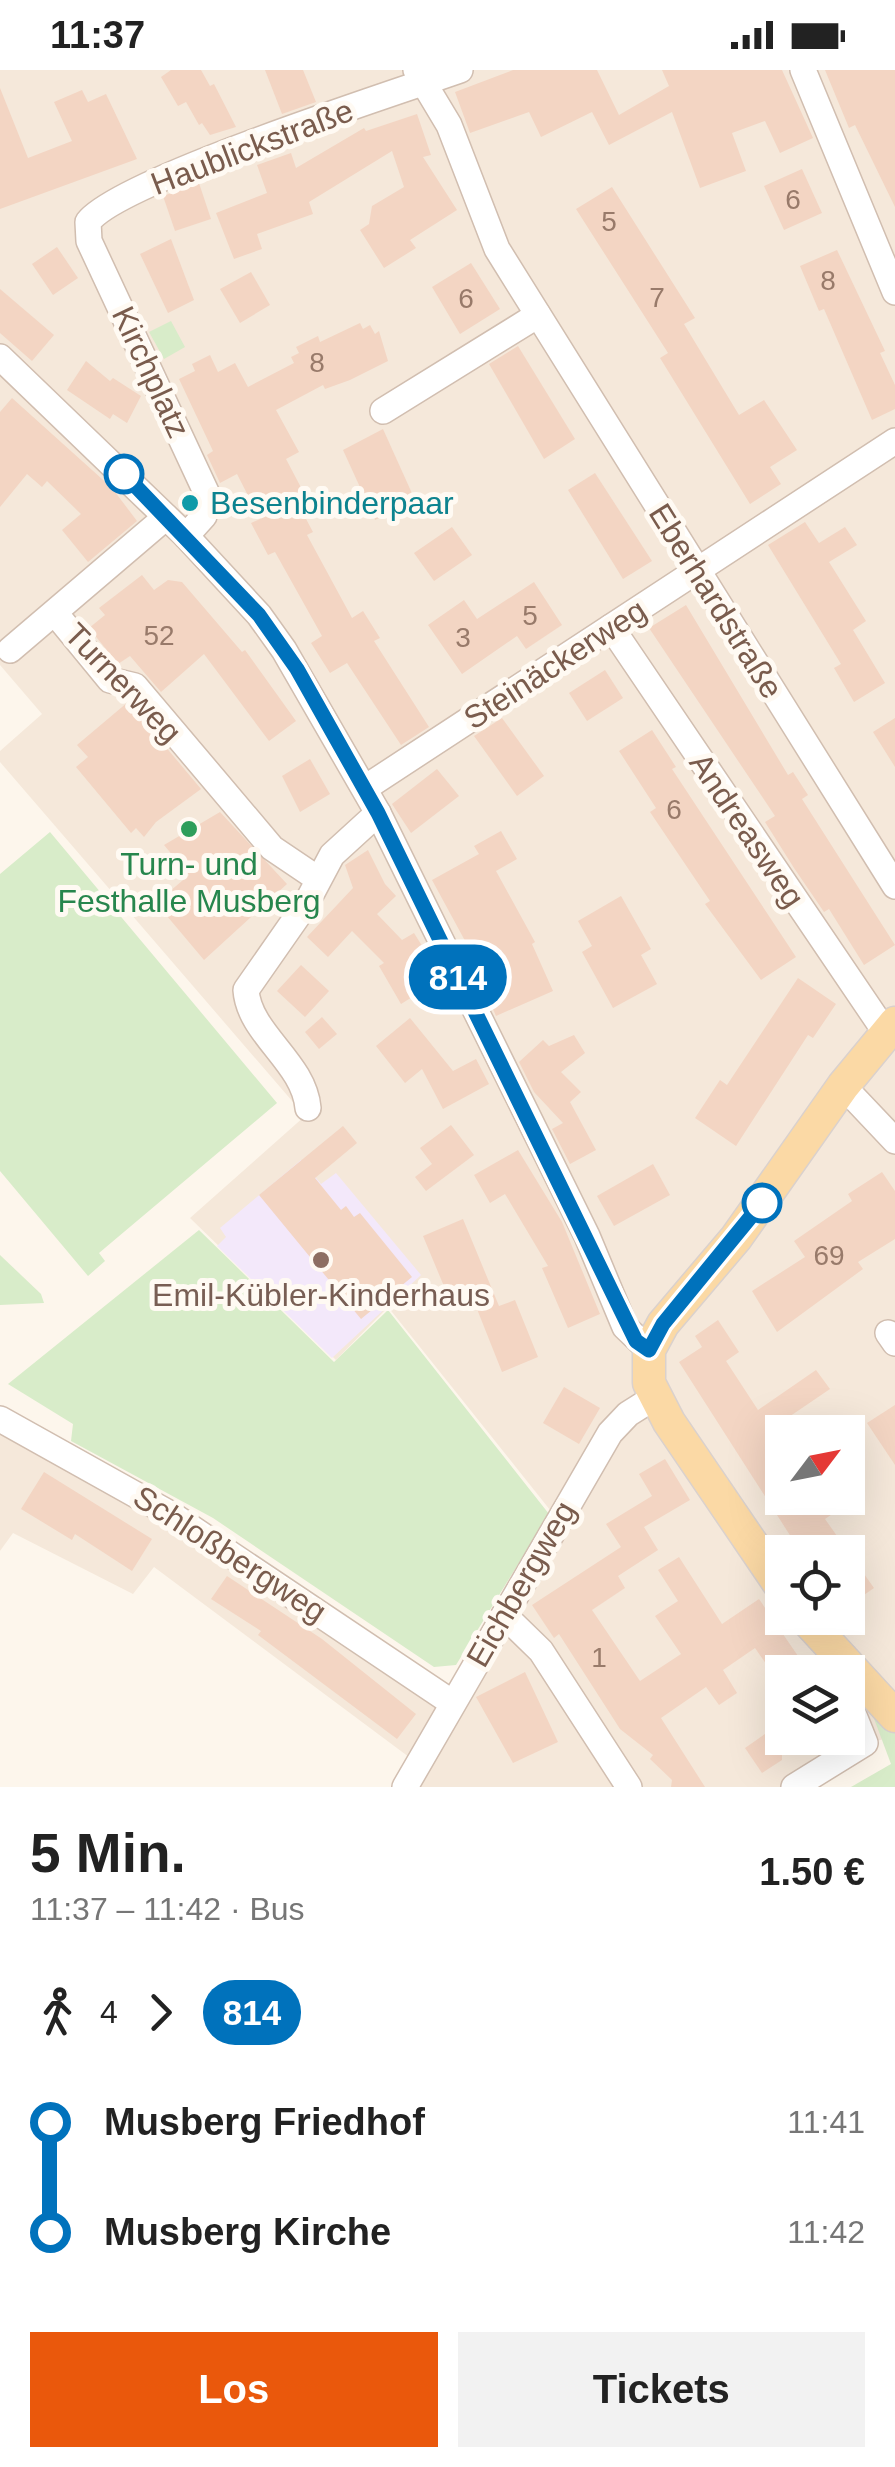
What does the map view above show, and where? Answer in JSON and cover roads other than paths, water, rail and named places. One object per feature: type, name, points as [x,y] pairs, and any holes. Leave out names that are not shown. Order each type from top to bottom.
[{"type":"main road","points":[[765,1562],[655,1397],[646,1370],[649,1350],[663,1324],[750,1219],[842,1086],[890,1028]]},
{"type":"main road","points":[[865,1689],[895,1716]]},
{"type":"street","name":"Haublickstraße","points":[[102,206],[157,180],[421,76],[460,70]]},
{"type":"street","points":[[802,70],[895,292]]},
{"type":"street","name":"Eberhardstraße","points":[[421,76],[448,125],[488,232],[895,886]]},
{"type":"street","name":"Kirchplatz","points":[[102,206],[88,222],[89,241],[207,494],[204,516],[186,536]]},
{"type":"street","points":[[383,411],[538,315]]},
{"type":"street","points":[[0,357],[186,536],[272,632],[378,813],[587,1236],[625,1327],[649,1350]]},
{"type":"street","name":"Steinäckerweg","points":[[365,788],[895,441]]},
{"type":"street","points":[[10,650],[166,517]]},
{"type":"street","name":"Turnerweg","points":[[55,613],[110,680],[135,686],[272,848],[318,880]]},
{"type":"street","name":"Andreasweg","points":[[611,626],[890,1028]]},
{"type":"street","points":[[308,1108],[302,1084],[250,1006],[246,990],[332,855],[378,813]]},
{"type":"street","points":[[842,1086],[895,1141]]},
{"type":"street","name":"Eichbergweg","points":[[405,1787],[610,1434],[628,1414],[655,1397]]},
{"type":"street","name":"Schloßbergweg","points":[[0,1419],[172,1514],[451,1702]]},
{"type":"street","points":[[504,1614],[541,1651],[630,1787]]},
{"type":"street","points":[[794,1787],[846,1755]]},
{"type":"place","name":"Besenbinderpaar","points":[[190,503]]},
{"type":"place","name":"Turn- und Festhalle Musberg","points":[[189,829]]},
{"type":"place","name":"Emil-Kübler-Kinderhaus","points":[[321,1260]]}]
